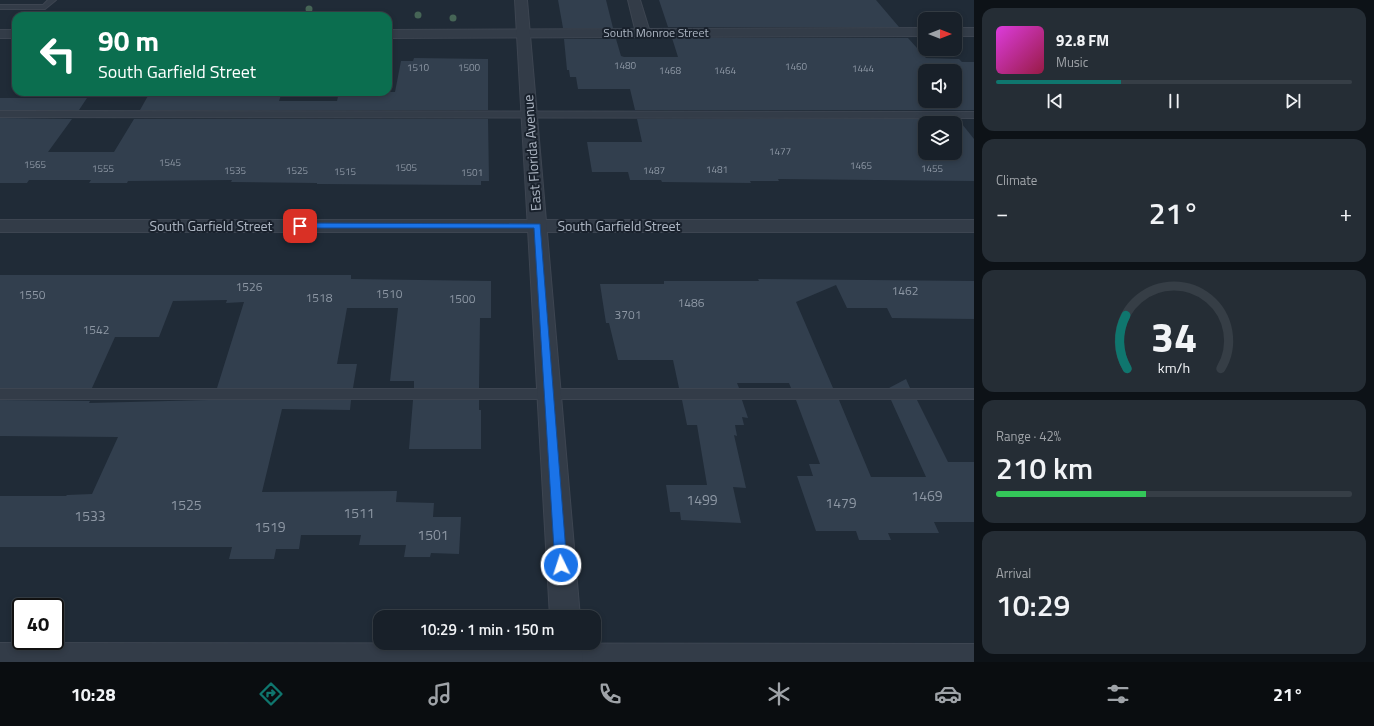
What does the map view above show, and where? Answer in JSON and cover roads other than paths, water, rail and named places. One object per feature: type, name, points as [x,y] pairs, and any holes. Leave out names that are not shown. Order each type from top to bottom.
[{"type":"street","name":"East Florida Avenue","points":[[520,0],[565,610]]},
{"type":"street","points":[[634,0],[643,33]]},
{"type":"street","name":"South Monroe Street","points":[[392,34],[918,32]]},
{"type":"street","points":[[962,32],[974,32]]},
{"type":"street","points":[[0,34],[12,34]]},
{"type":"street","name":"South Garfield Street","points":[[0,226],[974,226]]},
{"type":"street","points":[[0,659],[567,655],[974,660]]},
{"type":"lane","points":[[0,7],[45,7],[52,0]]},
{"type":"lane","points":[[0,114],[974,115]]},
{"type":"lane","points":[[0,394],[974,394]]}]
